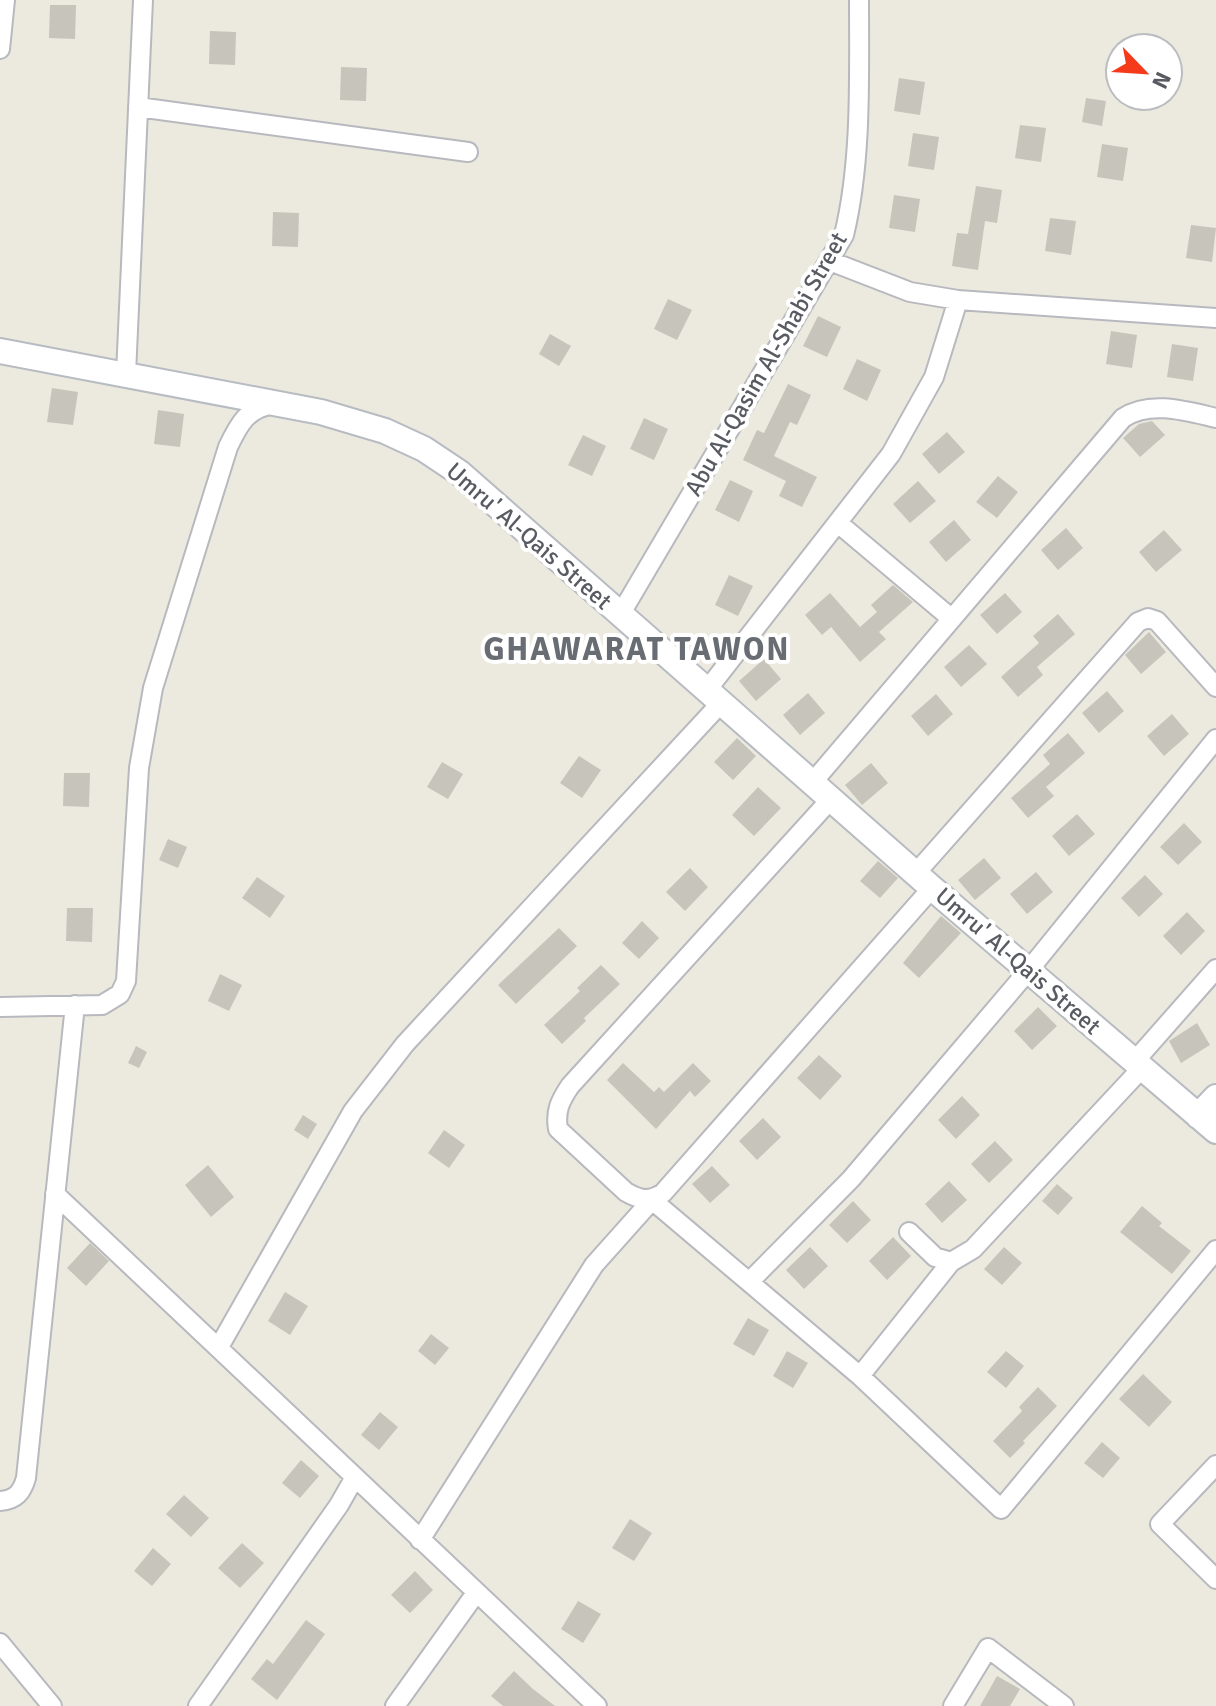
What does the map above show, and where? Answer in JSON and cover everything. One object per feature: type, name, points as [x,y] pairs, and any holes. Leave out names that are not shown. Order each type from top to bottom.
[{"type":"street","points":[[0,49],[5,0]]},
{"type":"street","points":[[126,374],[143,0]]},
{"type":"street","name":"Abu Al-Qasim Al-Shabi Street","points":[[620,615],[844,235],[852,204],[859,75],[859,0]]},
{"type":"street","points":[[138,107],[468,152]]},
{"type":"street","points":[[830,261],[910,292],[958,300],[1216,318]]},
{"type":"street","points":[[219,1347],[353,1111],[405,1044],[714,696],[891,454],[934,377],[958,300]]},
{"type":"street","name":"Umru' Al-Qais Street","points":[[0,351],[321,412],[385,431],[424,449],[460,473],[812,783],[1207,1124]]},
{"type":"street","points":[[0,1007],[102,1005],[120,994],[126,981],[139,768],[153,688],[228,447],[240,421],[258,407],[281,403]]},
{"type":"street","points":[[812,783],[1123,418],[1149,407],[1216,418]]},
{"type":"street","points":[[838,523],[952,619]]},
{"type":"street","points":[[420,1540],[594,1265],[652,1200],[673,1182],[1138,622],[1148,618],[1157,621],[1216,687]]},
{"type":"street","points":[[749,1282],[851,1179],[1028,971],[1216,739]]},
{"type":"street","points":[[831,799],[570,1086],[559,1103],[556,1116],[558,1129],[626,1192],[638,1199],[652,1200],[860,1376],[1001,1509],[1216,1250]]},
{"type":"street","points":[[860,1376],[951,1262],[973,1249],[1138,1065],[1216,969]]},
{"type":"street","points":[[0,1501],[10,1500],[22,1491],[26,1478],[75,1005]]},
{"type":"street","points":[[1207,1124],[1216,1097]]},
{"type":"street","points":[[55,1194],[597,1706]]},
{"type":"street","points":[[909,1232],[935,1257],[951,1262]]},
{"type":"street","points":[[1216,1465],[1160,1524],[1216,1579]]},
{"type":"street","points":[[198,1706],[339,1505],[355,1477]]},
{"type":"street","points":[[395,1706],[476,1593]]},
{"type":"street","points":[[0,1643],[52,1706]]},
{"type":"street","points":[[953,1706],[988,1648],[1064,1706]]},
{"type":"building","points":[[50,5],[76,5],[75,39],[49,38]]},
{"type":"building","points":[[210,31],[236,32],[235,65],[209,64]]},
{"type":"building","points":[[341,67],[367,68],[366,101],[340,100]]},
{"type":"building","points":[[899,78],[925,82],[920,115],[894,111]]},
{"type":"building","points":[[1086,98],[1104,101],[1102,126],[1082,122]]},
{"type":"building","points":[[1020,125],[1046,128],[1041,162],[1015,158]]},
{"type":"building","points":[[913,133],[939,137],[934,170],[908,166]]},
{"type":"building","points":[[1102,144],[1128,148],[1123,181],[1097,177]]},
{"type":"building","points":[[976,186],[1002,190],[997,223],[985,221],[978,270],[952,266],[957,233],[968,234]]},
{"type":"building","points":[[894,195],[920,199],[915,232],[889,228]]},
{"type":"building","points":[[273,212],[299,213],[298,247],[272,246]]},
{"type":"building","points":[[1050,218],[1076,221],[1071,255],[1045,251]]},
{"type":"building","points":[[1191,225],[1216,228],[1212,262],[1186,258]]},
{"type":"building","points":[[668,299],[692,310],[677,340],[654,329]]},
{"type":"building","points":[[818,316],[841,327],[827,357],[803,346]]},
{"type":"building","points":[[1111,331],[1137,335],[1132,368],[1106,364]]},
{"type":"building","points":[[550,334],[571,346],[559,366],[539,354]]},
{"type":"building","points":[[1172,344],[1198,348],[1193,381],[1167,377]]},
{"type":"building","points":[[857,359],[881,370],[867,401],[843,389]]},
{"type":"building","points":[[788,384],[811,395],[797,425],[790,422],[774,456],[817,477],[802,507],[779,496],[786,481],[743,460],[757,430],[764,433]]},
{"type":"building","points":[[52,388],[78,392],[73,425],[47,422]]},
{"type":"building","points":[[158,410],[184,414],[180,447],[154,444]]},
{"type":"building","points":[[644,418],[668,429],[654,460],[630,449]]},
{"type":"building","points":[[1152,421],[1165,435],[1140,457],[1123,438],[1139,424]]},
{"type":"building","points":[[947,432],[965,452],[939,474],[922,454]]},
{"type":"building","points":[[583,435],[606,446],[592,476],[568,465]]},
{"type":"building","points":[[998,476],[1018,492],[997,518],[976,502]]},
{"type":"building","points":[[730,480],[753,491],[739,522],[715,510]]},
{"type":"building","points":[[918,481],[936,501],[910,523],[893,504]]},
{"type":"building","points":[[954,520],[971,540],[946,562],[929,542]]},
{"type":"building","points":[[1066,528],[1083,548],[1058,570],[1041,550]]},
{"type":"building","points":[[1164,530],[1182,550],[1156,572],[1139,552]]},
{"type":"building","points":[[729,575],[753,586],[738,616],[715,605]]},
{"type":"building","points":[[893,585],[913,602],[879,632],[886,639],[860,662],[831,627],[822,635],[805,615],[830,593],[860,627],[877,612],[871,605]]},
{"type":"building","points":[[1005,593],[1022,612],[997,634],[980,615]]},
{"type":"building","points":[[1058,614],[1075,634],[1037,667],[1043,675],[1018,697],[1001,677],[1039,643],[1033,636]]},
{"type":"building","points":[[1149,632],[1166,652],[1141,674],[1125,655]]},
{"type":"building","points":[[969,645],[987,664],[961,687],[944,667]]},
{"type":"building","points":[[764,659],[781,679],[756,701],[739,681]]},
{"type":"building","points":[[1107,691],[1124,711],[1099,733],[1082,713]]},
{"type":"building","points":[[808,693],[825,713],[800,735],[783,715]]},
{"type":"building","points":[[936,694],[953,714],[928,736],[911,716]]},
{"type":"building","points":[[1172,714],[1189,734],[1164,756],[1147,736]]},
{"type":"building","points":[[1068,733],[1085,753],[1046,787],[1054,796],[1028,818],[1011,798],[1050,764],[1043,755]]},
{"type":"building","points":[[737,738],[756,756],[733,780],[714,762]]},
{"type":"building","points":[[579,756],[601,770],[582,798],[560,783]]},
{"type":"building","points":[[442,762],[463,774],[448,799],[427,787]]},
{"type":"building","points":[[871,763],[888,783],[862,805],[845,785]]},
{"type":"building","points":[[64,773],[90,773],[89,807],[63,806]]},
{"type":"building","points":[[758,787],[781,808],[754,836],[732,815]]},
{"type":"building","points":[[1077,814],[1095,834],[1069,856],[1052,836]]},
{"type":"building","points":[[1184,823],[1202,842],[1178,865],[1160,847]]},
{"type":"building","points":[[168,839],[187,847],[178,868],[159,860]]},
{"type":"building","points":[[984,858],[1001,878],[975,900],[958,880]]},
{"type":"building","points":[[878,861],[898,878],[880,898],[860,881]]},
{"type":"building","points":[[690,868],[708,887],[685,911],[666,892]]},
{"type":"building","points":[[1036,872],[1053,892],[1027,914],[1010,894]]},
{"type":"building","points":[[1145,875],[1163,894],[1139,917],[1121,898]]},
{"type":"building","points":[[257,877],[285,896],[270,918],[242,898]]},
{"type":"building","points":[[67,908],[93,908],[92,942],[66,941]]},
{"type":"building","points":[[1187,912],[1205,931],[1181,955],[1163,936]]},
{"type":"building","points":[[941,916],[961,933],[919,978],[903,963]]},
{"type":"building","points":[[642,921],[659,938],[639,959],[622,943]]},
{"type":"building","points":[[559,928],[577,946],[516,1004],[498,985]]},
{"type":"building","points":[[601,965],[620,984],[562,1044],[544,1025],[580,991],[577,988]]},
{"type":"building","points":[[220,974],[242,985],[229,1011],[208,1001]]},
{"type":"building","points":[[1038,1007],[1057,1026],[1032,1050],[1014,1031]]},
{"type":"building","points":[[1197,1023],[1210,1045],[1181,1063],[1169,1041]]},
{"type":"building","points":[[136,1046],[147,1052],[139,1068],[128,1063]]},
{"type":"building","points":[[819,1055],[842,1076],[820,1100],[797,1078]]},
{"type":"building","points":[[623,1063],[654,1092],[659,1087],[664,1092],[693,1063],[711,1081],[695,1097],[690,1091],[656,1129],[607,1080]]},
{"type":"building","points":[[962,1096],[980,1115],[956,1139],[938,1120]]},
{"type":"building","points":[[303,1115],[317,1124],[308,1139],[294,1130]]},
{"type":"building","points":[[763,1118],[781,1137],[757,1160],[739,1141]]},
{"type":"building","points":[[444,1130],[465,1145],[449,1168],[428,1153]]},
{"type":"building","points":[[995,1141],[1013,1160],[989,1183],[971,1164]]},
{"type":"building","points":[[208,1165],[234,1197],[211,1217],[185,1185]]},
{"type":"building","points":[[712,1166],[730,1185],[710,1203],[692,1184]]},
{"type":"building","points":[[949,1181],[967,1200],[942,1223],[925,1204]]},
{"type":"building","points":[[1057,1184],[1073,1198],[1058,1215],[1042,1201]]},
{"type":"building","points":[[853,1201],[871,1220],[847,1243],[829,1225]]},
{"type":"building","points":[[1142,1206],[1162,1223],[1159,1226],[1191,1251],[1172,1274],[1120,1232]]},
{"type":"building","points":[[893,1237],[911,1256],[887,1280],[869,1261]]},
{"type":"building","points":[[90,1243],[109,1261],[86,1286],[67,1268]]},
{"type":"building","points":[[810,1247],[828,1266],[804,1289],[786,1270]]},
{"type":"building","points":[[1004,1247],[1022,1263],[1002,1285],[984,1269]]},
{"type":"building","points":[[285,1292],[308,1306],[290,1335],[268,1321]]},
{"type":"building","points":[[748,1318],[769,1330],[754,1356],[733,1344]]},
{"type":"building","points":[[431,1334],[449,1348],[435,1365],[418,1351]]},
{"type":"building","points":[[787,1351],[808,1363],[793,1388],[773,1376]]},
{"type":"building","points":[[1006,1351],[1024,1366],[1006,1388],[987,1372]]},
{"type":"building","points":[[1143,1374],[1172,1402],[1149,1427],[1119,1399]]},
{"type":"building","points":[[1038,1387],[1057,1406],[1010,1458],[993,1441],[1022,1411],[1019,1407]]},
{"type":"building","points":[[380,1412],[398,1427],[379,1450],[361,1435]]},
{"type":"building","points":[[1102,1442],[1120,1458],[1103,1478],[1084,1463]]},
{"type":"building","points":[[301,1460],[319,1476],[300,1498],[282,1483]]},
{"type":"building","points":[[184,1495],[209,1518],[191,1537],[166,1514]]},
{"type":"building","points":[[630,1519],[652,1533],[634,1561],[612,1548]]},
{"type":"building","points":[[242,1543],[264,1563],[240,1588],[218,1568]]},
{"type":"building","points":[[153,1548],[171,1564],[152,1586],[134,1571]]},
{"type":"building","points":[[415,1571],[433,1590],[410,1613],[391,1595]]},
{"type":"building","points":[[578,1601],[601,1614],[583,1643],[561,1629]]},
{"type":"building","points":[[306,1620],[325,1634],[277,1700],[251,1679],[267,1659],[273,1664]]},
{"type":"building","points":[[514,1671],[555,1706],[503,1706],[491,1696]]},
{"type":"building","points":[[997,1676],[1020,1689],[1010,1706],[980,1706]]},
{"type":"district","name":"GHAWARAT TAWON","points":[[637,649]]}]
